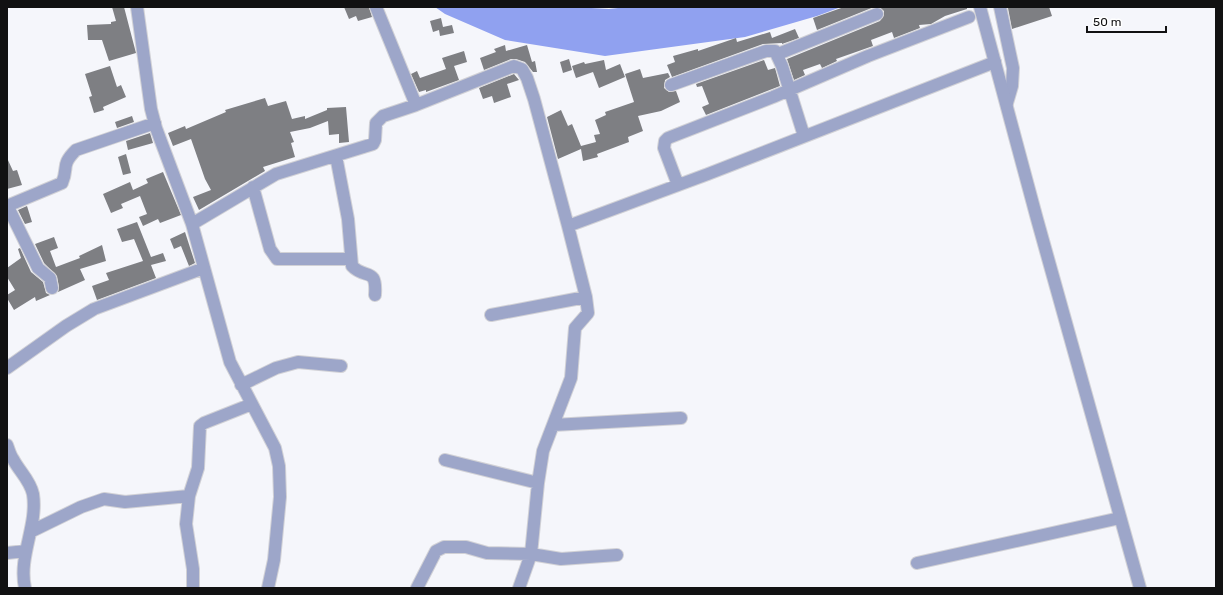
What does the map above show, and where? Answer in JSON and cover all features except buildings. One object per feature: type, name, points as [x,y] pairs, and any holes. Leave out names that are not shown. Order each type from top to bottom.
[{"type":"street","points":[[137,7],[151,109],[155,123],[192,224],[230,362],[272,442],[279,472],[280,497],[277,530],[274,560],[268,588]]},
{"type":"street","points":[[376,7],[416,105]]},
{"type":"street","points":[[980,7],[1140,588]]},
{"type":"street","points":[[1000,7],[1013,68],[1012,86],[1007,103]]},
{"type":"street","points":[[778,54],[877,14]]},
{"type":"street","points":[[678,185],[664,148],[665,141],[668,138],[790,90],[868,56],[969,17]]},
{"type":"street","points":[[671,85],[766,51],[775,51],[778,54],[804,136]]},
{"type":"street","points":[[568,226],[995,62]]},
{"type":"street","points":[[192,224],[253,187],[284,171],[373,144],[378,119],[514,66],[522,69],[527,78],[534,99],[586,297],[588,313],[577,326],[574,334],[571,378],[543,450],[531,554],[519,588]]},
{"type":"street","points":[[52,288],[50,278],[38,268],[7,206],[62,183],[65,176],[64,166],[69,157],[76,150],[155,123]]},
{"type":"street","points":[[336,156],[348,219],[350,259],[352,266],[355,269],[366,272],[373,278],[376,285],[375,295]]},
{"type":"street","points":[[253,187],[270,249],[277,259],[350,259]]},
{"type":"street","points":[[7,368],[66,326],[94,309],[204,268]]},
{"type":"street","points":[[491,316],[586,297]]},
{"type":"street","points":[[241,385],[266,372],[293,363],[308,362],[341,366]]},
{"type":"street","points":[[193,588],[193,569],[186,524],[189,496],[198,468],[200,426],[201,424],[252,404]]},
{"type":"street","points":[[553,424],[681,418]]},
{"type":"street","points":[[7,445],[13,460],[32,489],[34,503],[32,531],[26,551],[23,573],[25,588]]},
{"type":"street","points":[[445,460],[538,483]]},
{"type":"street","points":[[32,531],[81,507],[104,499],[129,502],[189,496]]},
{"type":"street","points":[[917,563],[1120,518]]},
{"type":"street","points":[[417,588],[436,551],[444,547],[466,547],[487,553],[531,554],[561,559],[617,555]]},
{"type":"street","points":[[7,553],[26,551]]},
{"type":"water","points":[[435,7],[574,7],[609,9],[627,7],[841,7],[817,16],[745,37],[605,56],[505,40],[445,14]]}]
